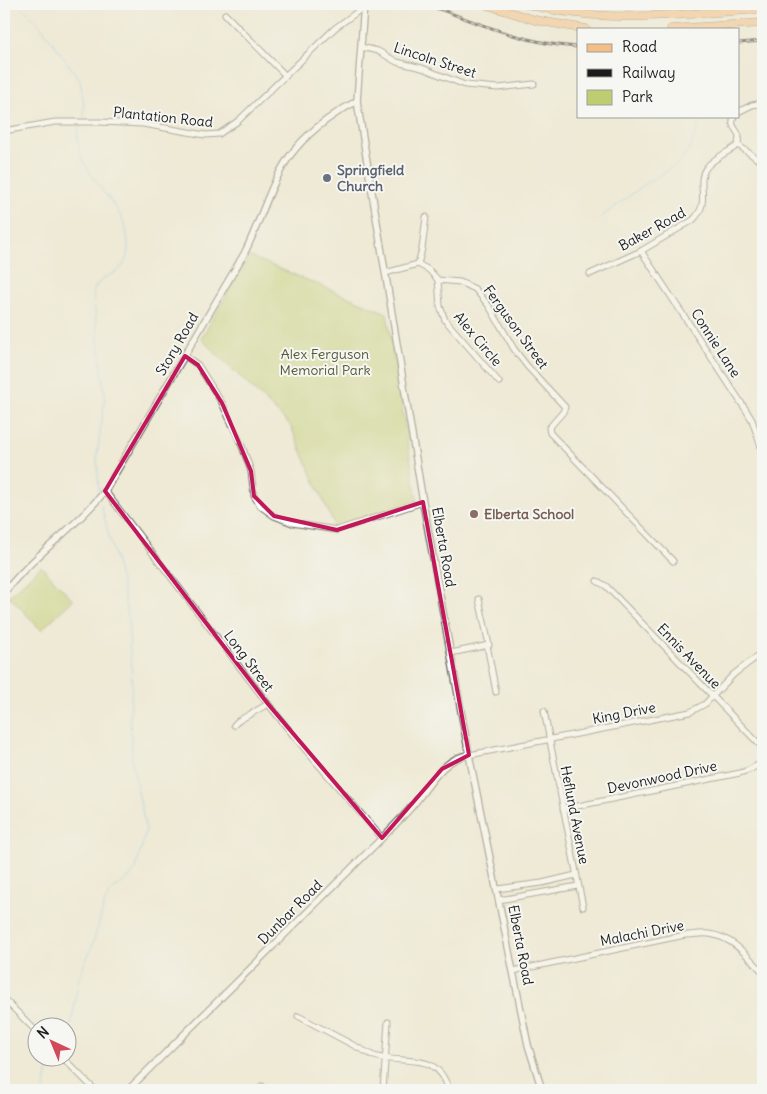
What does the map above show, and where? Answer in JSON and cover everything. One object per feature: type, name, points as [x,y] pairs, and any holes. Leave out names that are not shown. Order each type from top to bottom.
[{"type":"main road","points":[[484,4],[535,20],[580,28]]},
{"type":"main road","points":[[527,4],[564,12],[626,18],[763,9]]},
{"type":"main road","points":[[686,28],[763,23]]},
{"type":"street","name":"Elberta Road","points":[[364,6],[357,101],[385,273],[423,502],[469,755],[528,1045],[542,1090]]},
{"type":"street","name":"Plantation Road","points":[[4,131],[55,122],[100,122],[142,124],[205,135],[219,134],[238,121],[335,28],[364,6]]},
{"type":"street","points":[[225,14],[286,76]]},
{"type":"street","name":"Lincoln Street","points":[[361,47],[378,51],[397,62],[422,68],[465,85],[498,88],[534,84]]},
{"type":"street","name":"Story Road","points":[[4,593],[30,565],[77,523],[106,491],[255,232],[277,180],[289,158],[305,138],[337,112],[357,101]]},
{"type":"street","points":[[740,111],[752,105],[763,103]]},
{"type":"street","points":[[733,118],[732,122],[734,129],[739,135],[738,145],[763,163]]},
{"type":"street","name":"Baker Road","points":[[590,274],[641,251],[699,215],[704,199],[704,172],[707,166],[738,145]]},
{"type":"street","points":[[418,264],[426,217]]},
{"type":"street","name":"Connie Lane","points":[[641,251],[746,410],[752,420],[763,453]]},
{"type":"street","points":[[385,273],[418,264],[429,270],[438,280]]},
{"type":"street","name":"Alex Circle","points":[[438,280],[440,306],[445,320],[499,382]]},
{"type":"street","name":"Ferguson Street","points":[[438,280],[467,284],[483,297],[514,349],[565,407],[549,428],[550,433],[673,561]]},
{"type":"street","points":[[185,356],[198,365],[222,403],[242,446],[251,471],[254,496],[260,506],[274,516],[292,523],[337,530],[423,502]]},
{"type":"street","name":"Long Street","points":[[106,491],[268,704],[382,838]]},
{"type":"street","name":"Ennis Avenue","points":[[597,581],[606,586],[763,748]]},
{"type":"street","points":[[479,599],[489,645],[487,645],[496,692]]},
{"type":"street","points":[[450,653],[487,645]]},
{"type":"street","name":"King Drive","points":[[469,755],[690,712],[705,704],[736,673],[763,652]]},
{"type":"street","points":[[234,725],[268,704]]},
{"type":"street","name":"Heflund Avenue","points":[[497,889],[576,875],[544,711]]},
{"type":"street","name":"Dunbar Road","points":[[128,1090],[382,838],[411,808],[442,769],[455,759],[469,755]]},
{"type":"street","name":"Devonwood Drive","points":[[563,809],[740,773],[763,762]]},
{"type":"street","points":[[576,875],[583,907]]},
{"type":"street","name":"Heflund Avenue","points":[[499,900],[578,886]]},
{"type":"street","name":"Malachi Drive","points":[[512,971],[685,935],[708,934],[727,939],[743,951],[763,972]]},
{"type":"street","points":[[4,999],[28,1023]]},
{"type":"street","points":[[298,1016],[365,1052],[384,1059],[422,1062],[432,1065],[441,1072],[449,1090]]},
{"type":"street","points":[[383,1090],[388,1022]]},
{"type":"street","points":[[71,1066],[95,1090]]},
{"type":"highlighted area","points":[[185,356],[198,365],[222,403],[251,471],[254,496],[274,516],[337,530],[423,502],[469,755],[442,769],[382,838],[268,704],[105,491]]},
{"type":"green space","name":"Alex Ferguson Memorial Park","points":[[249,256],[387,313],[417,501],[335,527],[290,425],[201,339]]},
{"type":"green space","points":[[41,566],[73,600],[41,630],[9,596]]},
{"type":"waterway","points":[[19,4],[40,25],[80,80],[84,118]]},
{"type":"waterway","points":[[669,4],[670,11]]},
{"type":"waterway","points":[[600,218],[644,185],[680,162],[690,148],[701,118]]},
{"type":"waterway","points":[[80,126],[77,137],[79,149],[90,173],[122,218],[128,244],[124,264],[119,270],[101,281],[96,286],[93,294],[105,397],[97,456],[99,494]]},
{"type":"waterway","points":[[73,1016],[79,976],[92,947],[104,905],[110,892],[129,878],[136,869],[146,830],[132,762],[130,720],[132,680],[128,619],[121,582],[101,504]]},
{"type":"waterway","points":[[44,1090],[49,1066]]},
{"type":"railway","points":[[426,4],[520,37],[539,42],[577,47]]},
{"type":"railway","points":[[740,43],[763,41]]},
{"type":"place","name":"Springfield Church","points":[[327,178]]},
{"type":"place","name":"Elberta School","points":[[474,514]]}]
